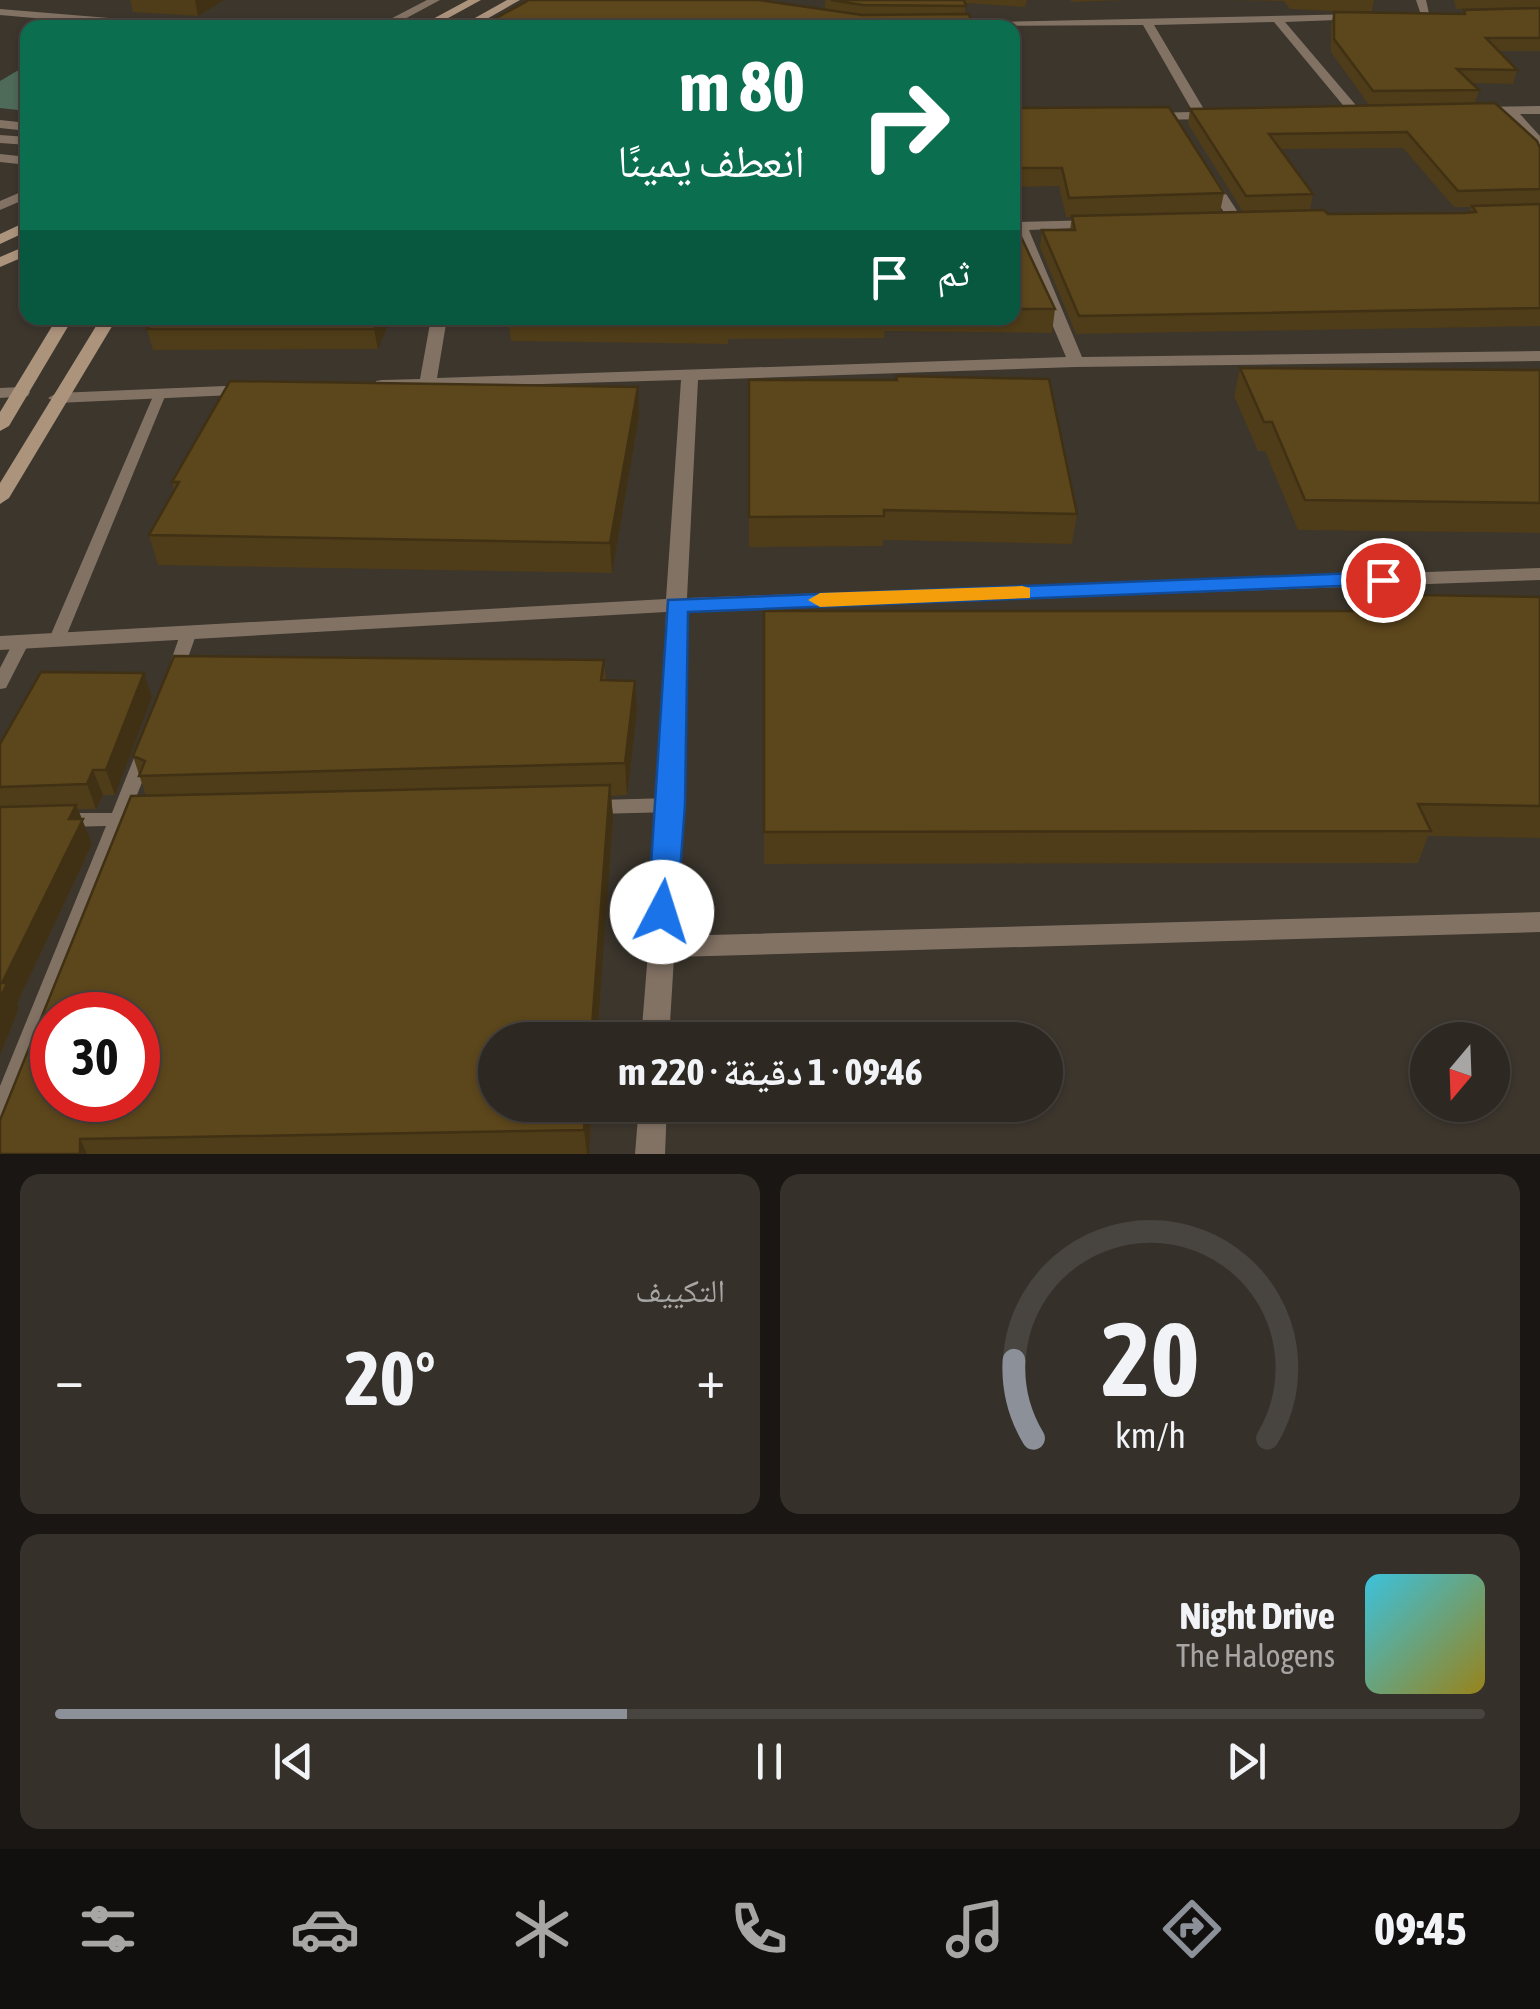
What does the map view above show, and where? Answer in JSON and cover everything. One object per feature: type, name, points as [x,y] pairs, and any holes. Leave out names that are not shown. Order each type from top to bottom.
[{"type":"main road","points":[[437,20],[476,0]]},
{"type":"main road","points":[[477,20],[516,0]]},
{"type":"main road","points":[[0,426],[61,325]]},
{"type":"main road","points":[[0,498],[57,398],[105,325]]},
{"type":"street","points":[[394,20],[434,0]]},
{"type":"street","points":[[1421,0],[1426,16]]},
{"type":"street","points":[[0,12],[97,20]]},
{"type":"street","points":[[1408,16],[1446,16]]},
{"type":"street","points":[[1020,25],[1370,17]]},
{"type":"street","points":[[1277,19],[1356,113]]},
{"type":"street","points":[[1146,22],[1201,115]]},
{"type":"street","points":[[1471,111],[1540,110]]},
{"type":"street","points":[[1510,111],[1540,144]]},
{"type":"street","points":[[1337,113],[1376,112]]},
{"type":"street","points":[[1131,116],[1240,114]]},
{"type":"street","points":[[1170,115],[1180,130]]},
{"type":"street","points":[[1198,160],[1236,220]]},
{"type":"street","points":[[1216,221],[1255,220]]},
{"type":"street","points":[[1020,226],[1118,223]]},
{"type":"street","points":[[1020,235],[1076,362]]},
{"type":"street","points":[[428,383],[438,325]]},
{"type":"street","points":[[371,385],[1076,362],[1540,356]]},
{"type":"street","points":[[657,1022],[672,805],[676,605],[690,377]]},
{"type":"street","points":[[57,398],[275,389]]},
{"type":"street","points":[[0,393],[22,392]]},
{"type":"street","points":[[11,642],[676,605],[1540,574]]},
{"type":"street","points":[[660,947],[1540,922]]},
{"type":"street","points":[[650,1154],[651,1122]]},
{"type":"lane","points":[[57,639],[160,394]]},
{"type":"lane","points":[[169,688],[190,632]]},
{"type":"lane","points":[[0,684],[11,642]]},
{"type":"lane","points":[[0,1112],[155,726]]},
{"type":"lane","points":[[573,808],[672,805]]},
{"type":"lane","points":[[52,821],[160,818]]},
{"type":"green space","points":[[20,69],[20,110],[0,108],[0,81]]},
{"type":"building","points":[[529,0],[759,0],[862,15],[969,14],[971,20],[493,20]]},
{"type":"building","points":[[831,0],[964,0],[966,6],[863,5]]},
{"type":"building","points":[[1540,8],[1540,38],[1486,38],[1517,70],[1457,69],[1479,90],[1373,91],[1334,39],[1334,12],[1465,14],[1464,10]]},
{"type":"building","points":[[1495,103],[1537,141],[1540,189],[1458,191],[1407,132],[1269,134],[1313,194],[1246,196],[1190,109]]},
{"type":"building","points":[[1169,107],[1224,193],[1069,198],[1062,168],[1020,168],[1020,108]]},
{"type":"building","points":[[1540,204],[1540,308],[1079,316],[1042,230],[1075,230],[1072,216],[1324,210],[1328,214],[1464,213],[1476,212],[1472,206]]},
{"type":"building","points":[[1020,235],[1055,309],[1020,309]]},
{"type":"building","points":[[150,325],[376,325],[374,329],[147,329]]},
{"type":"building","points":[[1240,368],[1540,370],[1540,503],[1305,500],[1272,422],[1264,422]]},
{"type":"building","points":[[896,376],[1049,379],[1077,514],[884,510],[884,516],[749,517],[749,380],[897,380]]},
{"type":"building","points":[[230,381],[638,387],[610,543],[149,535],[179,482],[172,482]]},
{"type":"building","points":[[1356,594],[1540,597],[1540,806],[1418,804],[1431,831],[764,832],[764,611],[1363,611]]},
{"type":"building","points":[[174,656],[604,660],[601,680],[635,681],[625,763],[139,776],[145,761],[133,756]]},
{"type":"building","points":[[41,672],[144,673],[106,770],[93,770],[87,784],[0,787],[0,744]]},
{"type":"building","points":[[610,785],[592,1022],[478,1022],[478,1122],[585,1122],[584,1130],[80,1139],[80,1154],[0,1154],[0,1120],[30,1046],[30,1122],[160,1122],[160,992],[52,992],[131,796]]},
{"type":"building","points":[[76,805],[69,819],[83,819],[2,983],[7,983],[0,999],[0,807]]},
{"type":"slow traffic","points":[[820,600],[1022,593]]},
{"type":"route","points":[[662,912],[672,805],[676,605],[1383,580]]}]
